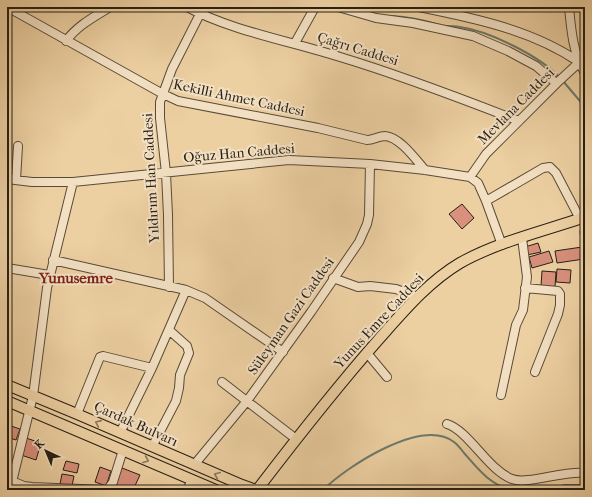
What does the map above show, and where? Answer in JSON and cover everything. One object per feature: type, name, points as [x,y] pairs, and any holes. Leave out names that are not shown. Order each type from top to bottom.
[{"type":"main road","name":"Yunus Emre Caddesi","points":[[253,490],[367,353],[418,297],[450,270],[474,256],[582,218]]},
{"type":"main road","name":"Çardak Bulvarı","points":[[7,385],[253,490]]},
{"type":"main road","name":"Çardak Bulvarı","points":[[7,401],[216,490]]},
{"type":"street","name":"Kekilli Ahmet Caddesi","points":[[7,7],[178,101],[318,128],[367,140],[387,136],[401,145],[425,170]]},
{"type":"street","points":[[66,40],[87,21],[110,7]]},
{"type":"street","name":"Çağrı Caddesi","points":[[187,7],[200,14],[243,29],[295,43],[388,72],[519,121]]},
{"type":"street","name":"Yıldırım Han Caddesi","points":[[169,287],[166,174],[160,102],[172,69],[200,14],[207,7]]},
{"type":"street","points":[[295,43],[315,7]]},
{"type":"street","points":[[338,7],[376,18],[413,23],[472,36],[531,63],[557,82]]},
{"type":"street","points":[[419,7],[472,17],[493,23],[541,41],[582,60]]},
{"type":"street","points":[[569,7],[574,44],[582,60],[585,73]]},
{"type":"street","name":"Mevlana Caddesi","points":[[470,177],[481,160],[557,82],[582,60]]},
{"type":"street","points":[[16,180],[18,146]]},
{"type":"street","name":"Oğuz Han Caddesi","points":[[7,179],[32,182],[73,182],[166,174],[289,160],[370,164],[470,177]]},
{"type":"street","name":"Süleyman Gazi Caddesi","points":[[194,465],[247,401],[283,352],[359,242],[367,224],[370,204],[370,164]]},
{"type":"street","points":[[486,201],[547,166],[556,173],[582,218]]},
{"type":"street","points":[[470,177],[478,183],[502,245]]},
{"type":"street","points":[[10,490],[34,396],[49,275],[73,182]]},
{"type":"street","points":[[501,395],[516,325],[523,310],[526,270],[522,238]]},
{"type":"street","points":[[53,260],[186,290],[205,298],[283,352]]},
{"type":"street","points":[[7,268],[49,275]]},
{"type":"street","points":[[334,278],[358,287],[370,286],[396,289],[418,297]]},
{"type":"street","points":[[525,288],[558,291],[560,294],[558,314],[535,372]]},
{"type":"street","points":[[120,433],[152,368],[186,290]]},
{"type":"street","points":[[152,447],[176,402],[180,375],[189,353],[187,346],[169,330]]},
{"type":"street","points":[[367,353],[387,377]]},
{"type":"street","points":[[77,414],[100,357],[103,356],[152,368]]},
{"type":"street","points":[[222,382],[296,439]]},
{"type":"street","points":[[446,424],[456,429],[499,471],[512,479],[525,481],[570,473],[585,473]]},
{"type":"street","points":[[12,482],[32,487],[105,490],[108,489],[113,482],[122,450]]},
{"type":"street","points":[[187,490],[192,480]]},
{"type":"building","points":[[462,204],[474,218],[462,229],[449,214]]},
{"type":"building","points":[[585,230],[585,265],[584,265],[580,231]]},
{"type":"building","points":[[538,243],[541,252],[527,255],[525,247]]},
{"type":"building","points":[[582,247],[584,259],[557,263],[555,251]]},
{"type":"building","points":[[549,251],[553,262],[532,268],[529,257]]},
{"type":"building","points":[[557,269],[571,270],[570,283],[556,282]]},
{"type":"building","points":[[542,271],[556,272],[555,287],[541,286]]},
{"type":"building","points":[[8,425],[20,429],[16,440],[7,437]]},
{"type":"building","points":[[26,438],[41,443],[36,460],[21,455]]},
{"type":"building","points":[[66,461],[79,464],[77,473],[63,470]]},
{"type":"building","points":[[100,467],[111,471],[106,486],[95,482]]},
{"type":"building","points":[[122,468],[140,475],[133,490],[123,490],[114,486]]},
{"type":"building","points":[[62,474],[74,476],[72,486],[60,484]]},
{"type":"waterway","points":[[354,7],[362,10]]},
{"type":"waterway","points":[[392,16],[414,18],[436,24]]},
{"type":"waterway","points":[[444,26],[456,26],[472,29],[499,39],[540,61],[560,78]]},
{"type":"waterway","points":[[563,81],[585,107]]},
{"type":"waterway","points":[[323,490],[334,480],[366,458],[405,440],[423,436],[440,436],[454,442],[485,476],[504,488],[512,490]]},
{"type":"waterway","points":[[548,490],[565,485],[585,485]]},
{"type":"district","name":"Yunusemre","points":[[76,278]]}]
